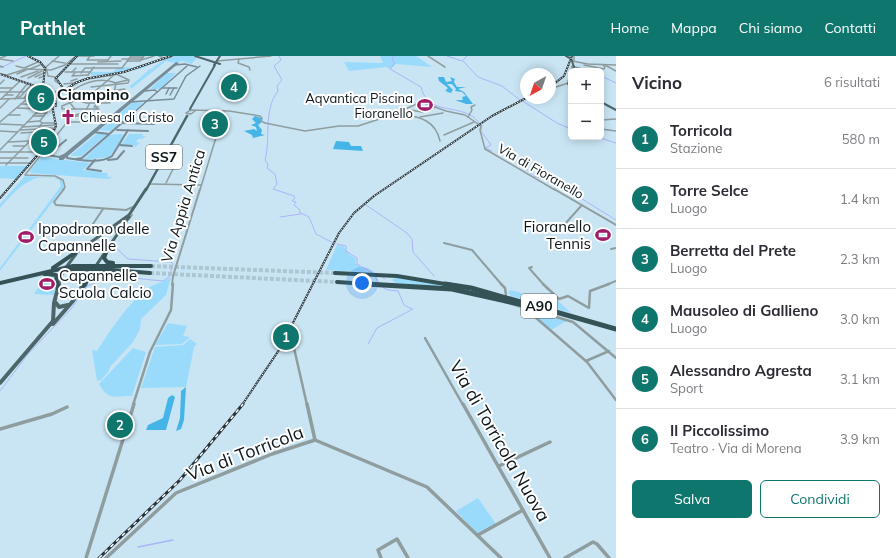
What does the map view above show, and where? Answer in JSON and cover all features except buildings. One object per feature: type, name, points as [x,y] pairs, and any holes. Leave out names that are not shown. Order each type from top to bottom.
[{"type":"highway","points":[[0,283],[56,266],[85,246]]},
{"type":"highway","points":[[110,246],[104,257],[106,261],[132,266]]},
{"type":"highway","points":[[37,273],[78,266],[151,266]]},
{"type":"highway","points":[[0,283],[44,274],[84,269],[150,273]]},
{"type":"highway","points":[[82,288],[91,276],[99,272],[130,271]]},
{"type":"highway","name":"A90","points":[[334,273],[397,276],[471,288],[616,330]]},
{"type":"highway","points":[[44,274],[56,275],[58,288]]},
{"type":"highway","name":"A90","points":[[337,282],[466,291],[506,300],[616,330]]},
{"type":"main road","points":[[195,56],[209,60],[224,60]]},
{"type":"main road","points":[[566,56],[572,60],[574,66]]},
{"type":"main road","points":[[190,112],[209,74],[219,60]]},
{"type":"main road","points":[[209,74],[219,60]]},
{"type":"main road","points":[[190,112],[197,97]]},
{"type":"main road","points":[[604,104],[616,110]]},
{"type":"main road","name":"SS7","points":[[0,384],[15,365],[73,301],[150,184],[190,112]]},
{"type":"main road","name":"SS7","points":[[0,384],[9,370],[52,323],[55,316],[55,300],[66,266],[85,246],[127,217],[144,192],[158,165],[180,131]]},
{"type":"main road","points":[[158,165],[160,158],[166,153]]},
{"type":"main road","points":[[97,237],[109,229],[116,228],[117,231],[110,246]]},
{"type":"main road","points":[[55,300],[56,305],[60,307],[67,306],[73,301]]},
{"type":"street","points":[[0,59],[6,56]]},
{"type":"street","points":[[39,78],[44,77],[46,66],[59,56]]},
{"type":"street","points":[[28,78],[54,69],[77,56],[92,56]]},
{"type":"street","points":[[92,56],[87,60],[118,64]]},
{"type":"street","points":[[53,97],[89,75],[103,56]]},
{"type":"street","points":[[112,72],[125,56]]},
{"type":"street","points":[[76,60],[70,64],[107,60],[135,61],[154,56]]},
{"type":"street","points":[[159,56],[164,58]]},
{"type":"street","points":[[81,69],[72,76],[116,74],[173,56]]},
{"type":"street","points":[[219,60],[271,56]]},
{"type":"street","points":[[428,56],[445,67]]},
{"type":"street","points":[[572,60],[574,56]]},
{"type":"street","points":[[107,60],[110,57],[116,57],[110,64]]},
{"type":"street","points":[[81,72],[85,68],[122,68],[131,57],[144,57]]},
{"type":"street","points":[[124,65],[135,61],[139,57]]},
{"type":"street","points":[[141,60],[144,57]]},
{"type":"street","points":[[0,59],[13,61]]},
{"type":"street","points":[[224,60],[229,59]]},
{"type":"street","points":[[239,59],[238,64],[249,67],[250,70]]},
{"type":"street","points":[[52,60],[66,63]]},
{"type":"street","points":[[572,60],[578,64],[596,66]]},
{"type":"street","points":[[572,60],[603,65],[616,72]]},
{"type":"street","points":[[89,61],[99,62]]},
{"type":"street","points":[[128,61],[135,61]]},
{"type":"street","points":[[0,74],[7,76],[38,62]]},
{"type":"street","points":[[78,63],[99,62]]},
{"type":"street","points":[[578,64],[576,65],[579,68]]},
{"type":"street","points":[[587,64],[604,69],[606,67],[603,65]]},
{"type":"street","points":[[18,74],[40,65]]},
{"type":"street","points":[[593,66],[616,65]]},
{"type":"street","points":[[16,66],[46,71]]},
{"type":"street","points":[[574,66],[579,68]]},
{"type":"street","points":[[72,73],[76,68]]},
{"type":"street","points":[[86,72],[90,68]]},
{"type":"street","points":[[21,77],[38,70]]},
{"type":"street","points":[[35,77],[46,71]]},
{"type":"street","points":[[46,71],[48,76],[55,77],[55,81],[61,85],[64,90]]},
{"type":"street","points":[[69,72],[68,73],[86,72],[89,75],[93,94]]},
{"type":"street","points":[[116,74],[128,80]]},
{"type":"street","points":[[72,116],[84,112],[90,103],[93,94],[100,86],[116,74]]},
{"type":"street","points":[[64,84],[77,79]]},
{"type":"street","points":[[65,97],[67,94],[80,86],[90,82],[108,80],[116,84],[128,80]]},
{"type":"street","points":[[91,87],[128,83],[128,80]]},
{"type":"street","points":[[0,81],[4,81],[0,84]]},
{"type":"street","points":[[1,102],[8,92],[19,82]]},
{"type":"street","points":[[70,82],[80,86]]},
{"type":"street","points":[[556,87],[568,82]]},
{"type":"street","points":[[16,98],[15,97],[27,84]]},
{"type":"street","points":[[96,109],[98,107],[94,107],[98,103],[113,99],[116,84]]},
{"type":"street","points":[[562,85],[568,86]]},
{"type":"street","points":[[16,98],[30,86],[24,87]]},
{"type":"street","points":[[23,98],[36,88],[34,86]]},
{"type":"street","points":[[0,88],[12,88]]},
{"type":"street","points":[[1,102],[16,98],[65,97],[93,94],[125,88]]},
{"type":"street","points":[[28,104],[45,94],[64,90],[93,94],[119,94]]},
{"type":"street","points":[[67,94],[64,94],[69,90]]},
{"type":"street","points":[[0,92],[24,92]]},
{"type":"street","points":[[53,92],[53,97]]},
{"type":"street","points":[[45,94],[48,97]]},
{"type":"street","points":[[78,100],[86,103],[109,103],[93,94],[69,103],[62,108],[99,109]]},
{"type":"street","points":[[5,96],[14,95]]},
{"type":"street","points":[[41,102],[48,97]]},
{"type":"street","points":[[0,151],[39,109],[49,101],[48,97]]},
{"type":"street","points":[[65,97],[73,109]]},
{"type":"street","points":[[0,123],[28,98]]},
{"type":"street","points":[[37,102],[43,98]]},
{"type":"street","points":[[1,102],[5,102],[9,99]]},
{"type":"street","name":"Via di Fioranello","points":[[190,112],[224,111],[260,116],[262,118],[262,122],[267,124],[309,131],[338,126],[359,125],[397,113],[419,102],[468,116],[481,127],[480,130],[484,149],[616,225]]},
{"type":"street","points":[[21,104],[51,106]]},
{"type":"street","points":[[468,116],[472,110],[471,107],[475,105]]},
{"type":"street","points":[[404,109],[421,112],[436,107]]},
{"type":"street","points":[[16,108],[48,110],[41,120],[27,122]]},
{"type":"street","points":[[78,109],[66,122],[25,175],[55,176],[65,182],[64,188],[55,204],[128,213],[126,217],[115,224]]},
{"type":"street","name":"Via Appia Antica","points":[[86,558],[150,352],[171,310],[173,279],[224,111]]},
{"type":"street","points":[[36,113],[46,113]]},
{"type":"street","points":[[397,113],[429,120],[434,124],[438,131],[440,142]]},
{"type":"street","points":[[420,118],[443,113]]},
{"type":"street","points":[[8,115],[20,115]]},
{"type":"street","points":[[33,116],[44,116]]},
{"type":"street","points":[[64,116],[85,116]]},
{"type":"street","points":[[604,120],[616,119]]},
{"type":"street","points":[[29,120],[41,120]]},
{"type":"street","points":[[66,122],[80,122]]},
{"type":"street","points":[[72,126],[76,122]]},
{"type":"street","points":[[444,135],[474,122]]},
{"type":"street","points":[[0,123],[23,126],[56,124],[42,123]]},
{"type":"street","points":[[6,165],[32,138],[42,123]]},
{"type":"street","points":[[0,131],[53,128],[52,133],[46,143],[37,152],[0,151]]},
{"type":"street","points":[[604,129],[616,131]]},
{"type":"street","points":[[21,133],[52,133]]},
{"type":"street","points":[[39,139],[42,133]]},
{"type":"street","points":[[26,139],[32,138]]},
{"type":"street","points":[[8,142],[29,141]]},
{"type":"street","points":[[13,146],[25,146]]},
{"type":"street","points":[[0,158],[28,158]]},
{"type":"street","points":[[0,163],[28,163]]},
{"type":"street","points":[[166,183],[174,167]]},
{"type":"street","points":[[150,184],[202,184]]},
{"type":"street","points":[[103,209],[130,209],[144,192]]},
{"type":"street","points":[[574,230],[564,225],[582,205]]},
{"type":"street","points":[[89,230],[103,209]]},
{"type":"street","points":[[108,209],[130,211]]},
{"type":"street","points":[[118,234],[132,215]]},
{"type":"street","points":[[444,243],[472,250],[505,288],[505,298],[507,304],[573,322],[616,358]]},
{"type":"street","points":[[611,249],[616,248]]},
{"type":"street","points":[[532,267],[529,268],[532,273],[559,300],[568,296],[589,308],[590,291],[616,282]]},
{"type":"street","points":[[529,309],[536,318],[586,361],[616,400]]},
{"type":"street","name":"Via di Torricola Nuova","points":[[424,338],[499,466],[550,558]]},
{"type":"street","points":[[293,342],[296,344],[293,347],[315,440]]},
{"type":"street","points":[[586,361],[609,351]]},
{"type":"street","points":[[0,429],[19,422],[58,413],[66,407]]},
{"type":"street","name":"Via di Torricola","points":[[106,558],[175,494],[272,454],[315,440],[427,487],[501,558]]},
{"type":"street","points":[[499,466],[550,442]]},
{"type":"street","points":[[478,536],[523,510]]},
{"type":"street","points":[[382,558],[378,550],[397,539],[408,558]]},
{"type":"street","points":[[565,558],[593,542],[597,544],[609,558]]},
{"type":"shaded area","points":[[171,56],[193,56],[197,58],[191,64],[182,61],[175,63],[166,61],[132,88],[129,87],[150,69],[154,69],[152,68],[163,61],[161,60],[140,69],[93,76],[90,74],[91,72],[113,72],[117,68],[129,67],[133,69]]},
{"type":"shaded area","points":[[380,56],[416,56],[432,67],[396,64],[390,69],[386,67],[349,71],[344,62],[383,63]]},
{"type":"shaded area","points":[[167,73],[176,73],[160,89],[150,89]]},
{"type":"shaded area","points":[[438,77],[444,77],[446,82],[452,81],[450,77],[455,79],[454,82],[457,87],[466,87],[458,89],[464,92],[473,104],[466,104],[455,100],[463,100],[462,97],[466,96],[462,92],[455,91],[456,89],[452,84],[447,84],[453,90],[451,92],[453,93],[446,92],[449,92],[445,91],[448,88],[439,81]]},
{"type":"shaded area","points":[[133,102],[143,103],[111,131],[100,130]]},
{"type":"shaded area","points":[[255,116],[261,118],[261,123],[258,125],[262,130],[261,134],[265,135],[253,138],[252,135],[244,131],[254,129],[257,131],[256,127],[251,125],[256,123],[252,119]]},
{"type":"shaded area","points":[[99,132],[107,134],[82,156],[71,155]]},
{"type":"shaded area","points":[[129,134],[143,134],[142,136],[146,136],[142,139],[138,139],[136,142],[140,143],[133,149],[135,145],[121,145]]},
{"type":"shaded area","points":[[109,135],[126,135],[109,157],[83,160]]},
{"type":"shaded area","points":[[336,141],[349,142],[351,146],[361,146],[363,151],[333,149]]},
{"type":"shaded area","points":[[41,157],[90,163],[83,170],[107,173],[108,177],[114,177],[108,179],[31,173],[30,171]]},
{"type":"shaded area","points":[[0,166],[26,166],[15,179],[0,178]]},
{"type":"shaded area","points":[[25,176],[43,177],[33,179],[18,189],[0,208],[0,204]]},
{"type":"shaded area","points":[[51,178],[58,178],[62,180],[64,187],[0,271],[0,268],[61,186],[59,180]]},
{"type":"shaded area","points":[[337,245],[343,246],[349,254],[356,259],[355,263],[367,272],[326,270]]},
{"type":"shaded area","name":"Capannelle Scuola Calcio","points":[[45,276],[55,276],[52,287],[55,287],[54,295],[34,294]]},
{"type":"shaded area","points":[[171,277],[166,295],[141,319],[140,329],[133,342],[110,367],[108,372],[101,380],[97,381],[92,350],[97,351],[119,318],[139,296],[150,287]]},
{"type":"shaded area","points":[[396,277],[415,279],[503,297],[395,283],[392,280]]},
{"type":"shaded area","points":[[511,290],[544,300],[553,296],[571,313],[511,296],[508,292]]},
{"type":"shaded area","points":[[530,310],[562,320],[568,320],[551,330],[535,317]]},
{"type":"shaded area","points":[[168,323],[187,326],[183,336],[190,337],[182,344],[155,345]]},
{"type":"shaded area","points":[[190,339],[197,344],[194,347],[186,387],[141,388],[155,347],[183,345]]},
{"type":"shaded area","points":[[133,348],[146,352],[132,396],[117,397],[109,395],[99,384]]},
{"type":"shaded area","points":[[186,387],[184,420],[181,429],[176,431],[180,418],[181,391]]},
{"type":"shaded area","points":[[172,395],[175,397],[166,430],[146,430],[148,425],[163,418],[168,398]]},
{"type":"shaded area","points":[[478,498],[496,524],[478,534],[456,511]]},
{"type":"waterway","points":[[0,68],[26,56]]},
{"type":"waterway","points":[[279,56],[281,60],[274,66],[282,80],[277,86],[278,91],[270,107],[265,160],[268,164],[267,168],[275,174],[277,184],[273,189],[294,196],[295,198],[292,201],[296,202],[294,205],[300,210],[299,212],[309,217],[316,234],[333,243]]},
{"type":"waterway","points":[[393,56],[392,60],[395,63],[390,69],[421,87],[428,101],[440,107],[468,114],[476,119],[482,126],[481,131],[491,145],[485,148],[492,151]]},
{"type":"waterway","points":[[447,56],[462,61]]},
{"type":"waterway","points":[[463,60],[467,56]]},
{"type":"waterway","points":[[463,61],[478,77],[502,86],[520,100]]},
{"type":"waterway","points":[[604,77],[616,83]]},
{"type":"waterway","points":[[527,104],[557,123],[568,128]]},
{"type":"waterway","points":[[604,139],[616,143]]},
{"type":"waterway","points":[[518,162],[533,175]]},
{"type":"waterway","points":[[534,176],[558,184],[616,220]]},
{"type":"waterway","points":[[366,205],[407,233],[412,239],[413,252],[434,276]]},
{"type":"waterway","points":[[280,217],[301,214]]},
{"type":"waterway","points":[[0,391],[28,354],[72,308],[87,286],[113,276],[163,281],[169,277],[173,264],[171,262],[128,259],[114,246],[115,243]]},
{"type":"waterway","points":[[337,244],[346,246],[346,251],[357,258],[357,264],[372,273]]},
{"type":"waterway","points":[[375,276],[378,282]]},
{"type":"waterway","points":[[382,287],[388,290],[398,291],[404,305],[412,309]]},
{"type":"waterway","points":[[368,344],[377,328],[413,309]]},
{"type":"waterway","points":[[138,547],[173,540]]},
{"type":"taxiway","points":[[175,65],[185,64],[197,67]]},
{"type":"taxiway","points":[[147,101],[187,66]]},
{"type":"taxiway","points":[[147,101],[174,99],[186,76],[200,66]]},
{"type":"taxiway","points":[[162,88],[169,88]]},
{"type":"taxiway","points":[[166,94],[169,88]]},
{"type":"taxiway","points":[[169,88],[174,88]]},
{"type":"taxiway","points":[[170,95],[174,88]]},
{"type":"taxiway","points":[[144,91],[155,90],[157,92]]},
{"type":"taxiway","points":[[130,102],[147,101]]},
{"type":"taxiway","points":[[131,115],[147,101]]},
{"type":"taxiway","points":[[76,159],[82,158],[132,114]]},
{"type":"taxiway","points":[[122,123],[154,124]]},
{"type":"taxiway","points":[[117,130],[128,130]]},
{"type":"taxiway","points":[[94,161],[112,156],[128,130]]},
{"type":"taxiway","points":[[128,130],[148,131]]},
{"type":"taxiway","points":[[93,132],[109,134]]},
{"type":"taxiway","points":[[66,140],[48,155],[59,157],[67,154],[67,158],[94,161]]},
{"type":"taxiway","points":[[119,145],[132,146]]},
{"type":"taxiway","points":[[108,160],[117,159],[124,151]]},
{"type":"taxiway","points":[[94,161],[87,169],[101,171]]},
{"type":"runway","points":[[61,159],[177,63]]},
{"type":"tunnel","points":[[188,115],[191,109]]},
{"type":"tunnel","points":[[151,266],[335,273]]},
{"type":"tunnel","points":[[150,273],[337,282]]},
{"type":"railway","points":[[28,56],[40,62],[45,68],[43,87],[48,93]]},
{"type":"railway","points":[[56,106],[55,99],[63,88],[56,78],[77,56]]},
{"type":"railway","points":[[90,78],[124,72],[171,56]]},
{"type":"railway","points":[[556,82],[564,76],[572,56]]},
{"type":"railway","points":[[0,74],[35,86],[46,92],[51,100],[56,126],[48,143],[0,198]]},
{"type":"railway","points":[[61,93],[75,83],[89,78]]},
{"type":"railway","points":[[242,405],[279,350],[339,233],[354,213],[374,196],[492,116],[520,101]]},
{"type":"railway","points":[[99,558],[180,480],[243,404]]},
{"type":"place","name":"Mausoleo di Gallieno","points":[[234,87]]},
{"type":"place","name":"Il Piccolissimo","points":[[41,98]]},
{"type":"place","name":"Aqvantica Piscina Fioranello","points":[[425,105]]},
{"type":"place","name":"Chiesa di Cristo","points":[[68,117]]},
{"type":"place","name":"Berretta del Prete","points":[[215,124]]},
{"type":"place","name":"Alessandro Agresta","points":[[44,142]]},
{"type":"place","name":"Fioranello Tennis","points":[[603,235]]},
{"type":"place","name":"Ippodromo delle Capannelle","points":[[26,237]]},
{"type":"place","name":"Capannelle Scuola Calcio","points":[[47,284]]},
{"type":"place","name":"Torricola","points":[[286,337]]},
{"type":"place","name":"Torre Selce","points":[[120,425]]},
{"type":"district","name":"Ciampino","points":[[93,94]]}]
